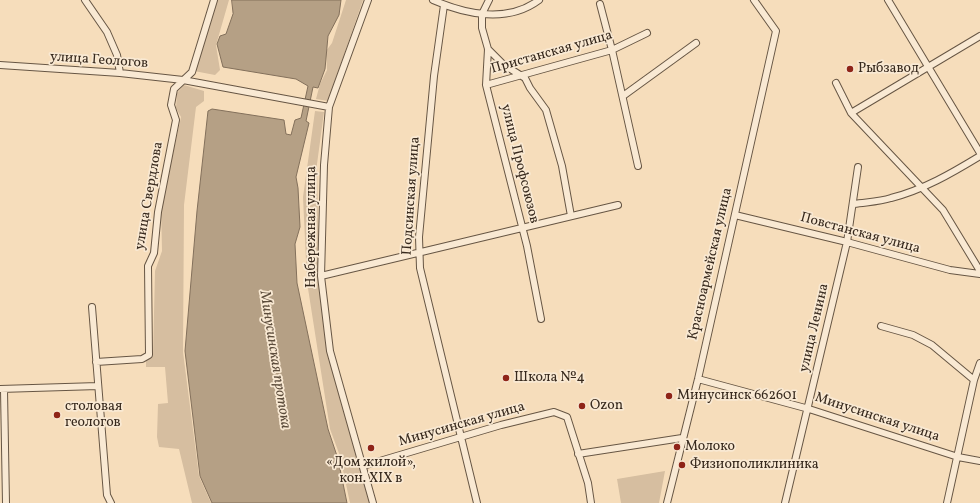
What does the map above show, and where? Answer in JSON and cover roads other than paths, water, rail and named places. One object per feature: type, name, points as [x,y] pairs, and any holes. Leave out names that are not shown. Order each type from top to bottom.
[{"type":"street","points":[[85,0],[107,32],[118,55],[120,73]]},
{"type":"street","name":"улица Свердлова","points":[[96,362],[142,359],[149,354],[148,266],[154,253],[158,212],[176,120],[171,105],[174,89],[192,72],[214,0]]},
{"type":"street","name":"Набережная улица","points":[[368,0],[329,107],[324,165],[321,276],[330,351],[373,503]]},
{"type":"street","points":[[433,0],[444,5],[482,14],[506,14],[528,8],[539,0]]},
{"type":"street","points":[[482,14],[489,0]]},
{"type":"street","name":"Красноармейская улица","points":[[667,503],[682,438],[698,379],[776,31],[754,0]]},
{"type":"street","points":[[888,0],[980,153]]},
{"type":"street","points":[[600,4],[623,96],[638,166]]},
{"type":"street","name":"Подсинская улица","points":[[444,5],[434,76],[419,237],[419,254],[420,268],[477,503]]},
{"type":"street","name":"улица Профсоюзов","points":[[482,14],[482,28],[488,49],[486,84],[523,228],[541,319]]},
{"type":"street","name":"Пристанская улица","points":[[486,84],[612,50],[647,33]]},
{"type":"street","points":[[851,113],[927,66],[980,36]]},
{"type":"street","points":[[623,96],[696,43]]},
{"type":"street","points":[[488,49],[504,65],[525,78],[530,88],[546,110],[562,166],[571,216]]},
{"type":"street","name":"улица Геологов","points":[[0,65],[120,73],[183,80],[329,107]]},
{"type":"street","points":[[836,83],[851,113],[943,210],[980,271]]},
{"type":"street","points":[[854,204],[890,199],[921,188],[950,175],[980,156]]},
{"type":"street","name":"улица Ленина","points":[[785,503],[847,242],[854,204],[858,167]]},
{"type":"street","points":[[321,276],[419,254],[618,205]]},
{"type":"street","name":"Повстанская улица","points":[[735,215],[847,242],[950,270],[980,274]]},
{"type":"street","points":[[92,307],[107,495],[111,503]]},
{"type":"street","points":[[881,326],[913,335],[932,345],[974,380]]},
{"type":"street","points":[[947,503],[974,380],[980,363]]},
{"type":"street","name":"Минусинская улица","points":[[698,379],[808,408],[958,456],[980,461]]},
{"type":"street","points":[[6,503],[2,389],[98,386]]},
{"type":"street","name":"Минусинская улица","points":[[363,466],[501,425],[554,412],[567,417],[578,454]]},
{"type":"street","points":[[591,503],[588,483],[578,454],[682,438]]},
{"type":"water","name":"Минусинская протока","points":[[232,0],[341,0],[339,15],[328,36],[325,69],[318,88],[313,87],[306,121],[309,123],[296,177],[300,227],[295,244],[297,283],[328,429],[338,459],[347,503],[212,503],[200,476],[185,351],[197,211],[208,111],[212,109],[284,120],[286,134],[291,135],[295,120],[301,118],[308,86],[296,79],[223,67],[217,44],[220,36],[226,34],[233,14]]},
{"type":"place","name":"Рыбзавод","points":[[850,69]]},
{"type":"place","name":"Школа №4","points":[[506,378]]},
{"type":"place","name":"Минусинск 662601","points":[[669,396]]},
{"type":"place","name":"Ozon","points":[[582,406]]},
{"type":"place","name":"столовая геологов","points":[[57,415]]},
{"type":"place","name":"Молоко","points":[[677,447]]},
{"type":"place","name":"«Дом жилой», кон. ХIХ в","points":[[371,448]]},
{"type":"place","name":"Физиополиклиника","points":[[682,465]]}]
